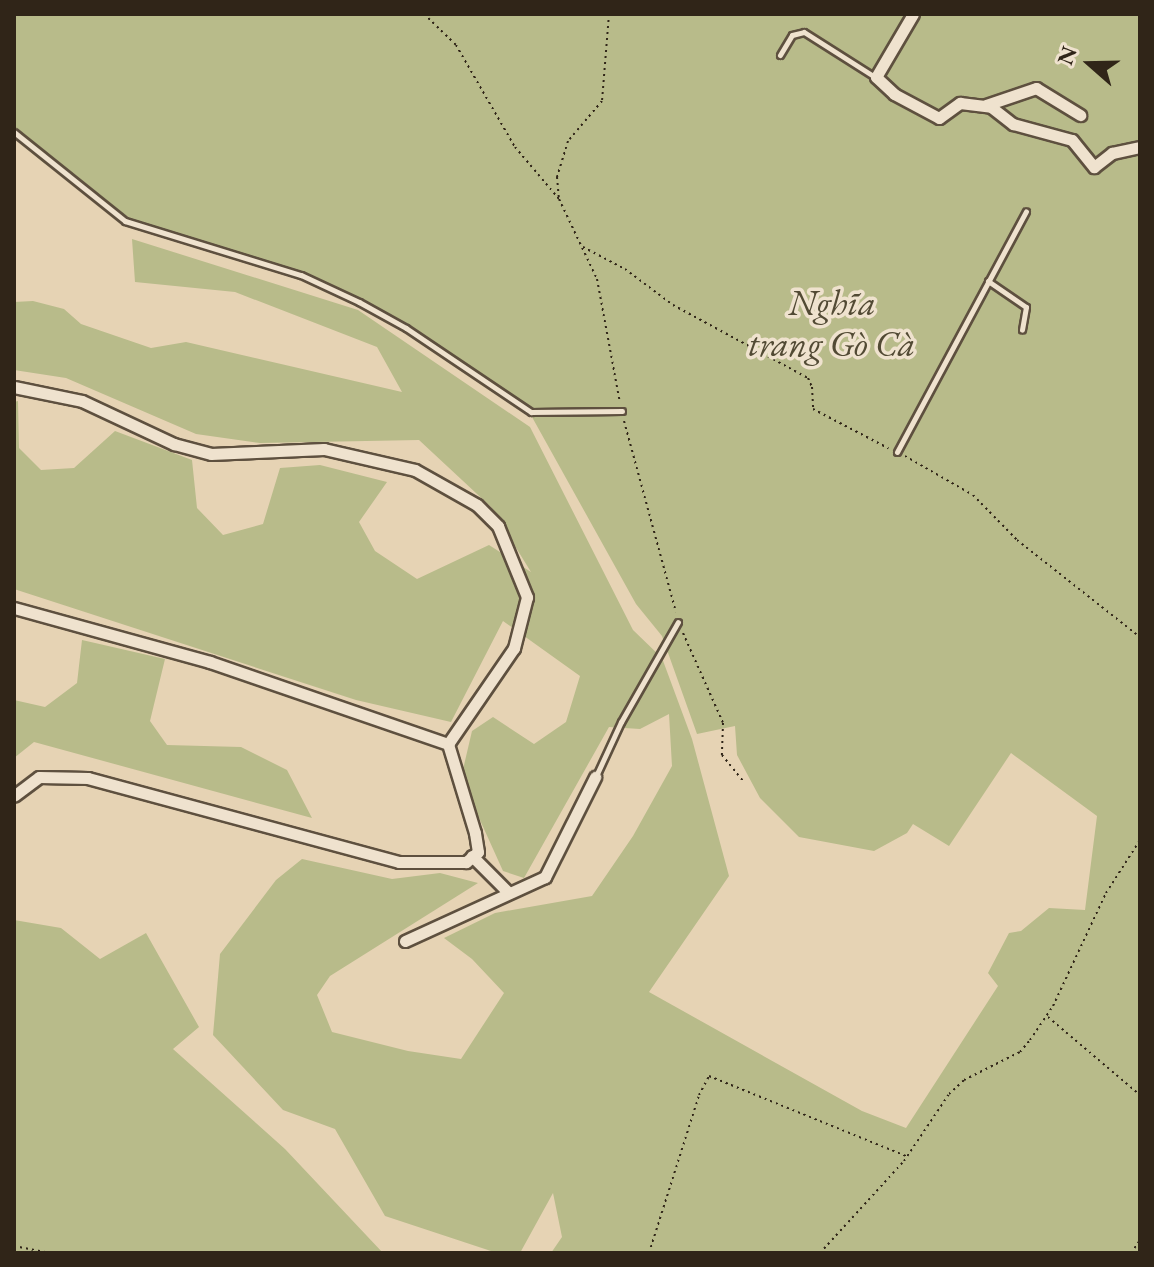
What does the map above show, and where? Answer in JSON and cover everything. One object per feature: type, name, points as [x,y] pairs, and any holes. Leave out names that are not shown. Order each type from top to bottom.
[{"type":"street","points":[[913,14],[876,77],[894,94],[939,118],[960,103],[985,105],[999,111],[1013,124],[1072,140],[1094,167],[1112,153],[1140,147]]},
{"type":"street","points":[[985,105],[1036,88],[1080,115]]},
{"type":"street","points":[[14,387],[82,401],[174,444],[211,454],[324,449],[415,470],[477,505],[498,526],[527,597],[514,648],[448,744]]},
{"type":"street","points":[[14,608],[210,662],[448,744]]},
{"type":"street","points":[[14,796],[39,777],[88,778],[399,862],[466,862],[478,852],[448,744]]},
{"type":"street","points":[[405,941],[545,877],[595,777]]},
{"type":"street","points":[[472,856],[509,893]]},
{"type":"lane","points":[[780,55],[792,35],[804,32],[876,77]]},
{"type":"lane","points":[[14,132],[125,221],[301,275],[359,302],[406,328],[531,412],[622,411]]},
{"type":"lane","points":[[897,452],[1026,211]]},
{"type":"lane","points":[[988,281],[1026,307],[1022,330]]},
{"type":"lane","points":[[595,777],[621,722],[678,622]]},
{"type":"path","points":[[424,14],[456,45],[515,147],[559,199],[597,279],[622,411],[678,622],[723,723],[722,755],[743,781]]},
{"type":"path","points":[[559,199],[557,177],[568,141],[602,101],[609,14]]},
{"type":"path","points":[[581,246],[625,269],[673,305],[808,378],[812,387],[813,409],[973,495],[1017,540],[1140,637]]},
{"type":"path","points":[[820,1253],[907,1156],[949,1094],[964,1080],[1020,1052],[1047,1017],[1106,893],[1140,840]]},
{"type":"path","points":[[1047,1017],[1140,1095]]},
{"type":"path","points":[[649,1253],[699,1095],[709,1076],[907,1156]]},
{"type":"path","points":[[1131,1253],[1140,1240]]},
{"type":"path","points":[[14,1246],[51,1253]]},
{"type":"green space","name":"Nghĩa trang Gò Cà","points":[[14,14],[1140,14],[1140,1253],[551,1253],[562,1237],[553,1193],[520,1253],[497,1253],[385,1216],[335,1129],[283,1110],[213,1035],[220,954],[276,880],[302,859],[392,879],[440,873],[478,883],[330,976],[317,995],[332,1032],[408,1051],[461,1059],[504,993],[472,959],[444,938],[495,913],[592,896],[633,836],[672,766],[669,714],[640,729],[609,727],[524,878],[503,871],[461,778],[472,731],[493,717],[534,744],[566,722],[580,676],[503,621],[451,722],[356,700],[14,589],[14,402],[18,401],[19,448],[41,470],[74,468],[115,431],[192,460],[197,508],[223,535],[263,524],[280,468],[320,465],[387,482],[359,522],[375,551],[417,579],[489,545],[531,572],[491,507],[419,440],[260,443],[196,434],[66,378],[14,370],[14,302],[33,301],[64,309],[81,324],[151,348],[186,342],[402,392],[377,347],[235,292],[135,282],[132,239],[358,310],[530,427],[633,630],[662,658],[692,739],[729,876],[649,992],[862,1111],[906,1128],[998,986],[988,973],[1009,933],[1021,931],[1049,908],[1085,910],[1097,816],[1011,753],[949,846],[913,824],[907,833],[874,851],[799,837],[760,798],[737,755],[735,726],[697,734],[662,636],[636,604],[532,417],[409,334],[296,270],[136,222],[44,163],[14,138]]},
{"type":"green space","points":[[82,640],[165,659],[150,721],[167,745],[241,747],[287,770],[312,818],[34,742],[14,758],[14,700],[45,707],[77,683]]},
{"type":"green space","points":[[14,920],[61,928],[100,959],[146,933],[199,1027],[173,1049],[285,1149],[383,1253],[14,1253]]}]
